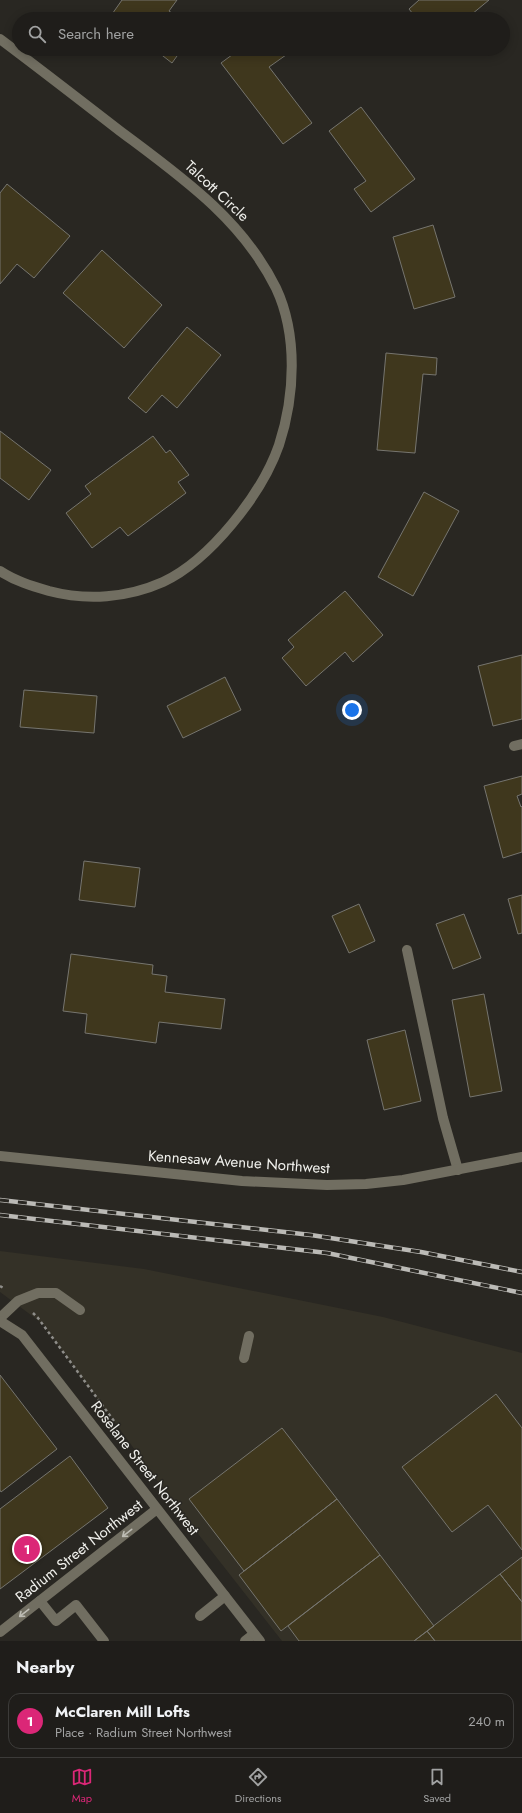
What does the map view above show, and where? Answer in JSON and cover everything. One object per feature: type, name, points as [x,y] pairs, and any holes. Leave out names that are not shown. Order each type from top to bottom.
[{"type":"street","name":"Talcott Circle","points":[[0,39],[12,48]]},
{"type":"street","name":"Talcott Circle","points":[[0,571],[27,585],[75,596],[94,597],[125,594],[144,589],[163,582],[182,570],[199,557],[222,535],[245,506],[262,479],[278,446],[288,406],[292,364],[288,326],[277,290],[250,246],[236,227],[188,183],[22,56]]},
{"type":"street","points":[[407,950],[443,1118],[458,1170]]},
{"type":"street","name":"Kennesaw Avenue Northwest","points":[[0,1156],[242,1181],[290,1184],[366,1184],[403,1180],[522,1157]]},
{"type":"street","points":[[0,1320],[18,1301],[38,1293],[56,1293],[80,1310]]},
{"type":"street","name":"Roselane Street Northwest","points":[[0,1320],[22,1335],[257,1638]]},
{"type":"street","points":[[244,1358],[249,1336]]},
{"type":"street","name":"Radium Street Northwest","points":[[0,1632],[158,1509]]},
{"type":"street","points":[[200,1616],[225,1596]]},
{"type":"street","points":[[40,1601],[56,1622],[76,1605],[104,1641]]},
{"type":"street","points":[[245,1641],[257,1638]]},
{"type":"shaded area","points":[[0,1251],[144,1269],[383,1317],[522,1353],[522,1641],[282,1641],[170,1498],[43,1324],[0,1292]]},
{"type":"building","points":[[122,0],[177,0],[169,11],[170,12],[114,12]]},
{"type":"building","points":[[419,0],[489,0],[474,12],[411,12],[409,9]]},
{"type":"building","points":[[163,56],[177,56],[172,63]]},
{"type":"building","points":[[230,56],[285,56],[269,67],[312,123],[283,144],[221,63]]},
{"type":"building","points":[[361,107],[415,179],[371,212],[354,189],[366,181],[329,131]]},
{"type":"building","points":[[7,184],[70,236],[34,278],[17,264],[0,284],[0,193]]},
{"type":"building","points":[[433,225],[455,297],[414,309],[393,237]]},
{"type":"building","points":[[102,250],[162,305],[124,348],[63,293]]},
{"type":"building","points":[[187,327],[221,355],[177,408],[162,395],[146,413],[128,398]]},
{"type":"building","points":[[386,353],[437,358],[436,375],[423,374],[415,453],[377,450]]},
{"type":"building","points":[[0,431],[51,470],[29,500],[0,478]]},
{"type":"building","points":[[153,436],[166,453],[170,450],[189,475],[178,482],[186,493],[128,536],[120,527],[92,548],[66,513],[91,494],[85,486]]},
{"type":"building","points":[[424,492],[459,511],[413,596],[378,577]]},
{"type":"building","points":[[345,591],[383,635],[353,662],[345,652],[306,686],[282,658],[294,647],[288,640]]},
{"type":"building","points":[[522,655],[522,719],[493,726],[478,666]]},
{"type":"building","points":[[225,677],[241,710],[183,738],[167,706]]},
{"type":"building","points":[[24,690],[97,696],[94,733],[20,727]]},
{"type":"building","points":[[522,776],[522,794],[517,796],[521,807],[522,806],[522,852],[503,858],[484,786]]},
{"type":"building","points":[[84,861],[140,868],[135,907],[79,900]]},
{"type":"building","points":[[522,895],[522,933],[518,934],[508,899]]},
{"type":"building","points":[[359,904],[375,941],[349,953],[332,916]]},
{"type":"building","points":[[464,914],[481,958],[453,969],[436,924]]},
{"type":"building","points":[[71,954],[153,965],[152,974],[167,976],[165,992],[225,999],[221,1029],[159,1022],[156,1043],[85,1033],[87,1014],[63,1011]]},
{"type":"building","points":[[484,994],[502,1091],[470,1097],[452,1000]]},
{"type":"building","points":[[405,1030],[421,1101],[384,1110],[367,1040]]},
{"type":"building","points":[[0,1375],[57,1449],[1,1492],[0,1490]]},
{"type":"building","points":[[496,1394],[522,1428],[522,1550],[488,1505],[452,1532],[402,1467]]},
{"type":"building","points":[[282,1428],[337,1499],[244,1571],[189,1499]]},
{"type":"building","points":[[70,1456],[108,1508],[0,1589],[0,1509]]},
{"type":"building","points":[[337,1499],[380,1555],[281,1631],[239,1575]]},
{"type":"building","points":[[380,1555],[434,1626],[414,1641],[299,1641],[288,1626]]},
{"type":"building","points":[[522,1557],[522,1602],[500,1574]]},
{"type":"building","points":[[500,1574],[522,1602],[522,1641],[435,1641],[427,1631]]},
{"type":"building","points":[[427,1631],[435,1641],[414,1641]]},
{"type":"railway","points":[[0,1200],[311,1235],[421,1252],[522,1272]]},
{"type":"railway","points":[[0,1215],[327,1253],[522,1293]]},
{"type":"place","name":"McClaren Mill Lofts","points":[[27,1549]]}]
